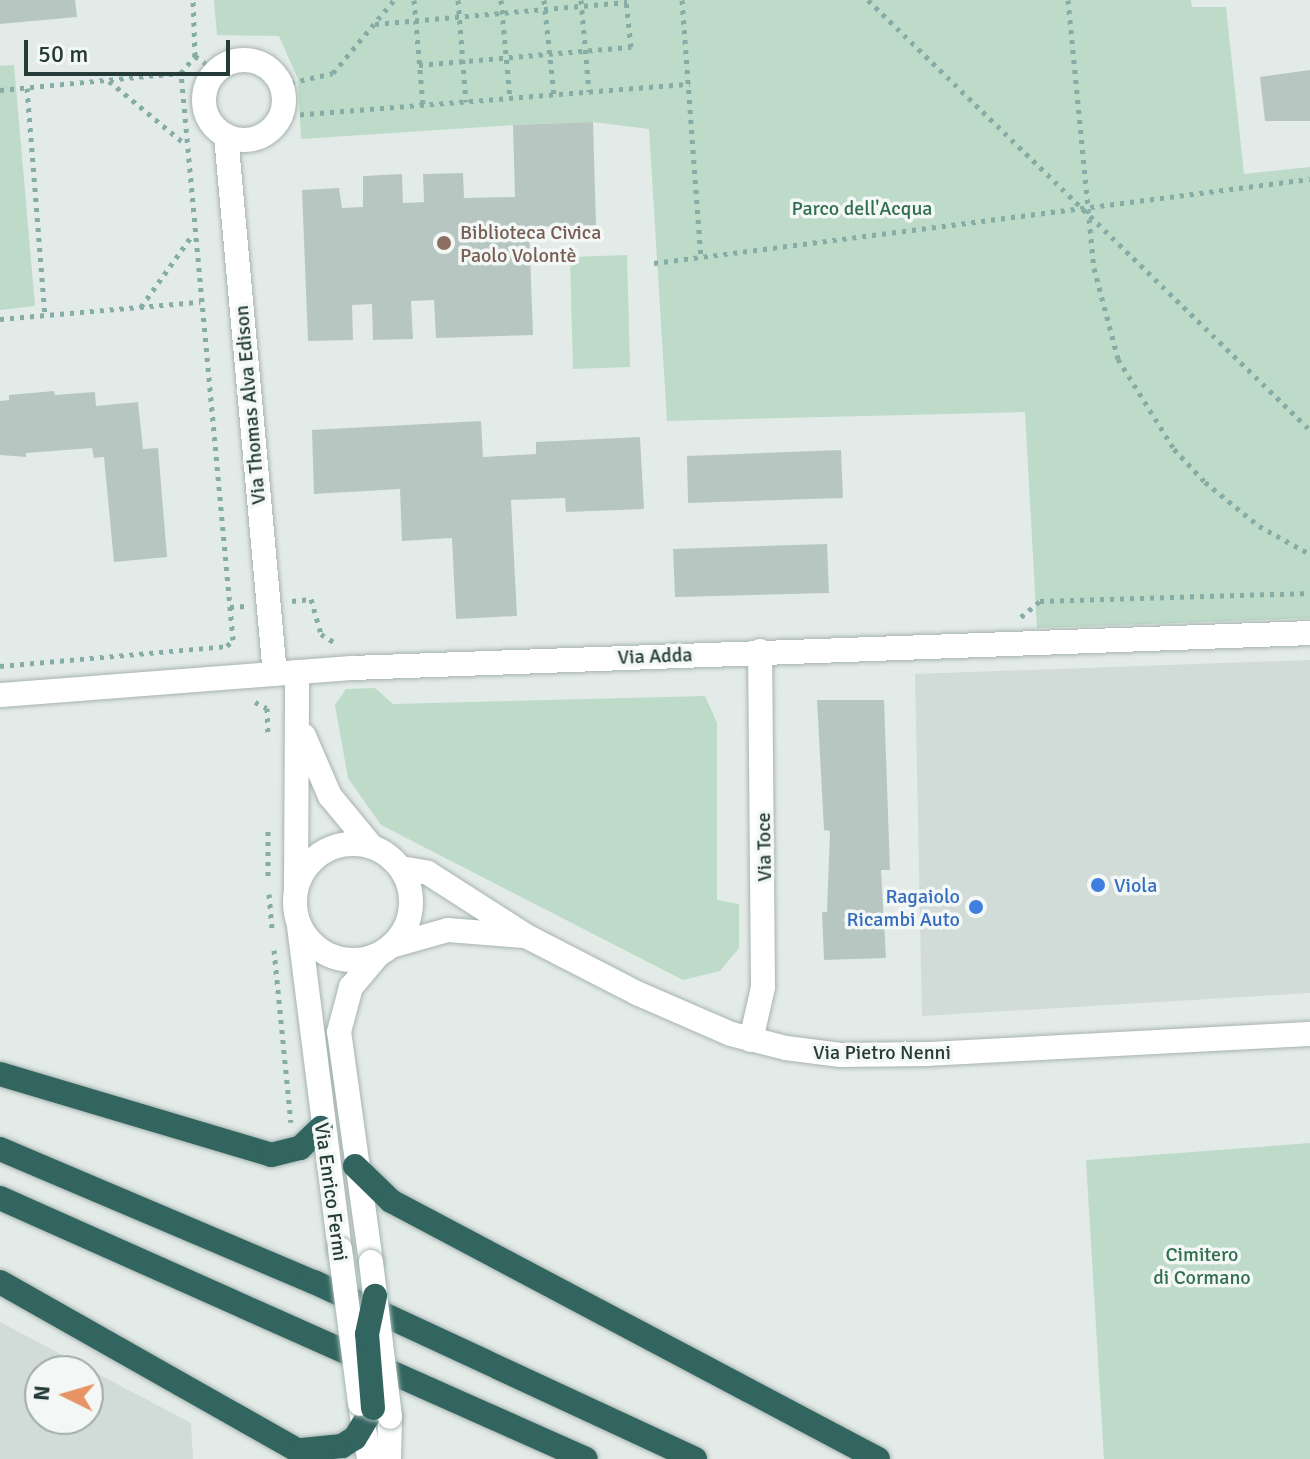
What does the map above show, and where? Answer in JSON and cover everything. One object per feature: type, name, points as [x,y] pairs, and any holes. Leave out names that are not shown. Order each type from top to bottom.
[{"type":"highway","points":[[0,1074],[271,1155],[300,1148],[321,1128]]},
{"type":"highway","points":[[0,1149],[314,1282],[695,1459]]},
{"type":"highway","points":[[355,1166],[391,1201],[878,1459]]},
{"type":"highway","points":[[0,1198],[586,1459]]},
{"type":"highway","points":[[0,1282],[307,1454],[342,1446],[372,1414],[367,1334],[375,1296]]},
{"type":"street","points":[[239,60],[264,66],[281,85],[280,116],[263,135],[251,140],[226,136],[215,129],[204,106],[204,93],[216,71],[239,60]]},
{"type":"street","name":"Via Thomas Alva Edison","points":[[226,136],[286,673]]},
{"type":"street","name":"Via Adda","points":[[0,695],[286,673],[760,651],[1310,633]]},
{"type":"street","name":"Via Toce","points":[[751,1040],[763,987],[760,651]]},
{"type":"street","points":[[286,673],[300,726],[330,796],[371,846],[401,868],[411,910],[400,936],[384,951],[355,960],[332,957],[312,944],[299,924],[296,889],[300,726]]},
{"type":"street","points":[[296,889],[318,854],[344,844],[371,846]]},
{"type":"street","name":"Via Pietro Nenni","points":[[401,868],[428,873],[526,936],[639,994],[751,1040],[841,1055],[1310,1034]]},
{"type":"street","name":"Via Enrico Fermi","points":[[299,924],[321,1128],[340,1249],[372,1414],[389,1459]]},
{"type":"street","name":"Via Pietro Nenni","points":[[384,951],[448,930],[526,936]]},
{"type":"street","name":"Via Enrico Fermi","points":[[375,1296],[339,1032],[351,987],[384,951]]},
{"type":"street","name":"Via Pietro Nenni","points":[[1262,1038],[1310,1041]]},
{"type":"street","name":"Via Enrico Fermi","points":[[369,1459],[372,1414]]},
{"type":"path","points":[[0,666],[227,646],[233,640],[185,143],[181,73],[195,56],[193,0]]},
{"type":"path","points":[[281,85],[333,73],[394,0]]},
{"type":"path","points":[[414,0],[423,106]]},
{"type":"path","points":[[458,0],[466,102]]},
{"type":"path","points":[[501,0],[510,99]]},
{"type":"path","points":[[544,0],[554,95]]},
{"type":"path","points":[[682,0],[701,257]]},
{"type":"path","points":[[868,0],[1088,210],[1310,430]]},
{"type":"path","points":[[1068,0],[1088,210],[1104,314],[1118,359],[1143,404],[1205,482],[1259,526],[1310,554]]},
{"type":"path","points":[[375,24],[626,1],[631,47],[419,65]]},
{"type":"path","points":[[581,3],[589,92]]},
{"type":"path","points":[[195,56],[216,71]]},
{"type":"path","points":[[0,90],[181,73]]},
{"type":"path","points":[[108,80],[185,143]]},
{"type":"path","points":[[280,116],[690,84]]},
{"type":"path","points":[[27,88],[45,316]]},
{"type":"path","points":[[654,263],[1088,210],[1310,179]]},
{"type":"path","points":[[140,308],[194,234]]},
{"type":"path","points":[[0,319],[200,302]]},
{"type":"path","points":[[1040,601],[1310,593]]},
{"type":"shaded area","points":[[1310,660],[1310,993],[922,1016],[915,674]]},
{"type":"shaded area","points":[[0,1322],[62,1355],[24,1355],[24,1435],[104,1435],[104,1377],[191,1423],[193,1459],[0,1459]]},
{"type":"green space","name":"Parco dell'Acqua","points":[[214,0],[1191,0],[1192,7],[1226,7],[1244,174],[1310,167],[1310,618],[1037,628],[1025,412],[667,421],[649,129],[593,122],[301,139],[298,79],[279,36],[217,35]]},
{"type":"green space","points":[[14,65],[35,306],[0,310],[0,66]]},
{"type":"green space","points":[[627,255],[630,367],[573,369],[570,257]]},
{"type":"green space","points":[[375,688],[393,704],[705,696],[717,723],[717,900],[739,904],[739,948],[720,971],[683,980],[381,825],[348,778],[335,705],[346,689]]},
{"type":"green space","name":"Cimitero di Cormano","points":[[1310,1143],[1310,1459],[1104,1459],[1086,1160]]},
{"type":"building","points":[[0,0],[75,0],[77,17],[0,24]]},
{"type":"building","points":[[1310,70],[1310,121],[1265,121],[1260,77]]},
{"type":"building","points":[[593,122],[596,225],[529,227],[533,335],[436,338],[434,300],[411,301],[413,339],[373,340],[372,304],[352,305],[353,340],[308,341],[302,190],[339,188],[342,208],[363,207],[363,176],[402,174],[403,203],[424,202],[423,174],[463,173],[464,198],[515,197],[513,125]]},
{"type":"building","points":[[54,391],[55,395],[95,392],[96,406],[138,402],[143,449],[158,448],[167,557],[114,562],[104,457],[94,458],[92,448],[26,453],[26,457],[0,455],[0,401],[9,400],[9,395]]},
{"type":"building","points":[[481,421],[483,457],[536,454],[536,442],[640,437],[644,509],[566,512],[565,498],[511,500],[517,616],[456,619],[452,538],[402,541],[400,489],[314,494],[312,430]]},
{"type":"building","points":[[841,450],[843,498],[688,503],[687,456]]},
{"type":"building","points":[[827,544],[829,593],[675,597],[673,549]]},
{"type":"building","points":[[817,700],[884,700],[890,870],[881,870],[886,958],[824,960],[822,912],[827,912],[830,831],[824,830]]},
{"type":"place","name":"Biblioteca Civica Paolo Volontè","points":[[444,243]]},
{"type":"place","name":"Viola","points":[[1098,885]]},
{"type":"place","name":"Ragaiolo Ricambi Auto","points":[[976,907]]}]
